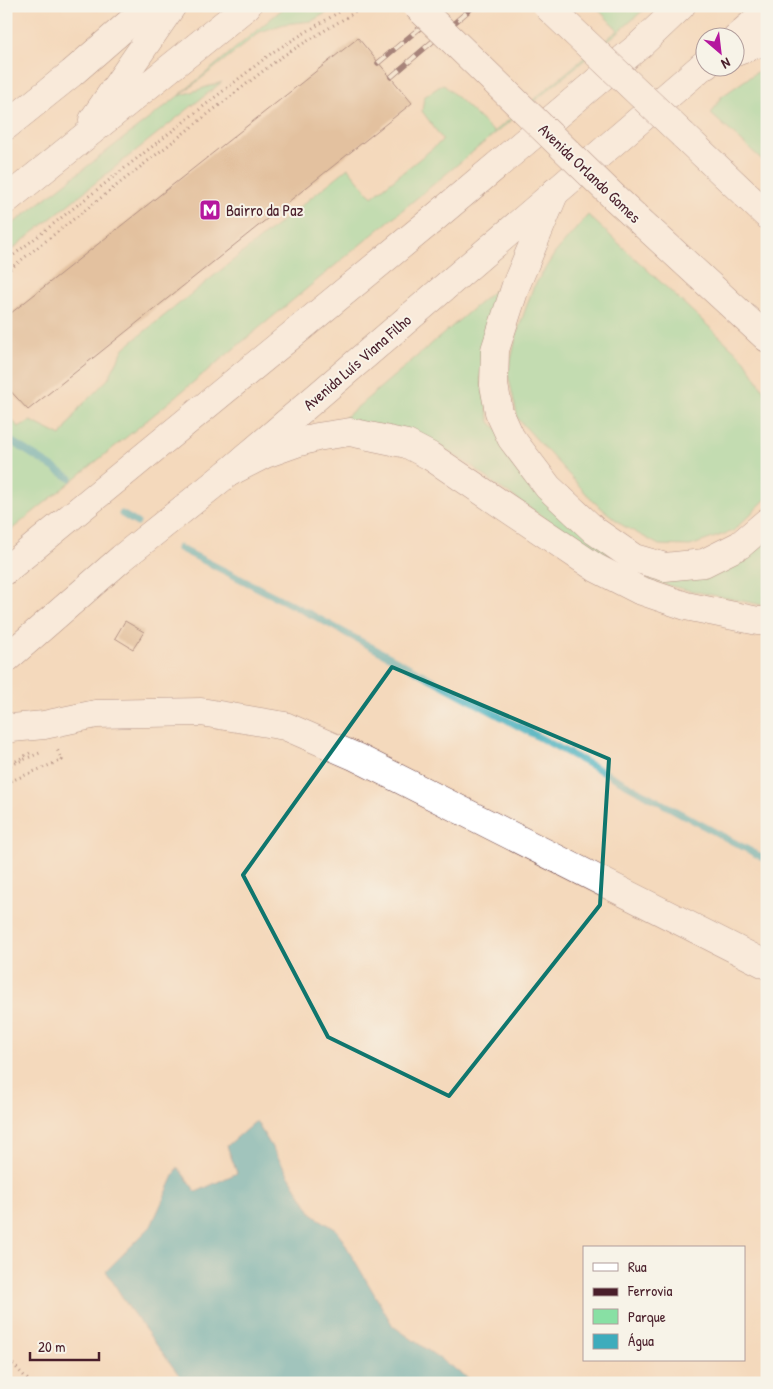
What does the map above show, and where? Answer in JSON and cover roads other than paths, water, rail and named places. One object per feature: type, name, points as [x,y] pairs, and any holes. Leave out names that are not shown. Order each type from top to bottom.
[{"type":"main road","points":[[6,126],[72,73],[149,6]]},
{"type":"main road","points":[[74,146],[172,6]]},
{"type":"main road","points":[[6,200],[247,6]]},
{"type":"main road","name":"Avenida Orlando Gomes","points":[[417,6],[614,196],[767,338]]},
{"type":"main road","points":[[547,6],[767,215]]},
{"type":"main road","points":[[6,570],[640,45],[681,6]]},
{"type":"main road","points":[[746,29],[767,11]]},
{"type":"main road","points":[[746,48],[767,40]]},
{"type":"main road","name":"Avenida Luís Viana Filho","points":[[6,658],[122,558],[224,476],[696,72]]},
{"type":"main road","points":[[555,192],[516,286],[495,350],[494,385],[500,412],[511,438],[548,487],[594,531],[634,558],[665,567],[704,562],[740,545],[767,522]]},
{"type":"main road","points":[[716,291],[767,359]]},
{"type":"main road","points":[[224,476],[265,454],[317,437],[350,432],[407,444],[430,456],[596,568],[639,590],[686,606],[758,621],[767,621]]},
{"type":"main road","points":[[6,726],[12,728],[44,724],[96,714],[200,712],[285,726],[356,757],[767,965]]},
{"type":"water","points":[[256,1121],[313,1215],[337,1230],[393,1326],[475,1383],[185,1383],[129,1308],[106,1271],[151,1226],[178,1167],[196,1192],[237,1173],[227,1146]]},
{"type":"waterway","points":[[6,438],[70,478]]},
{"type":"waterway","points":[[122,514],[137,523]]},
{"type":"waterway","points":[[179,548],[314,616],[767,860]]},
{"type":"railway","points":[[378,63],[446,6]]},
{"type":"railway","points":[[391,77],[474,6]]},
{"type":"place","name":"Bairro da Paz","points":[[210,210]]}]
